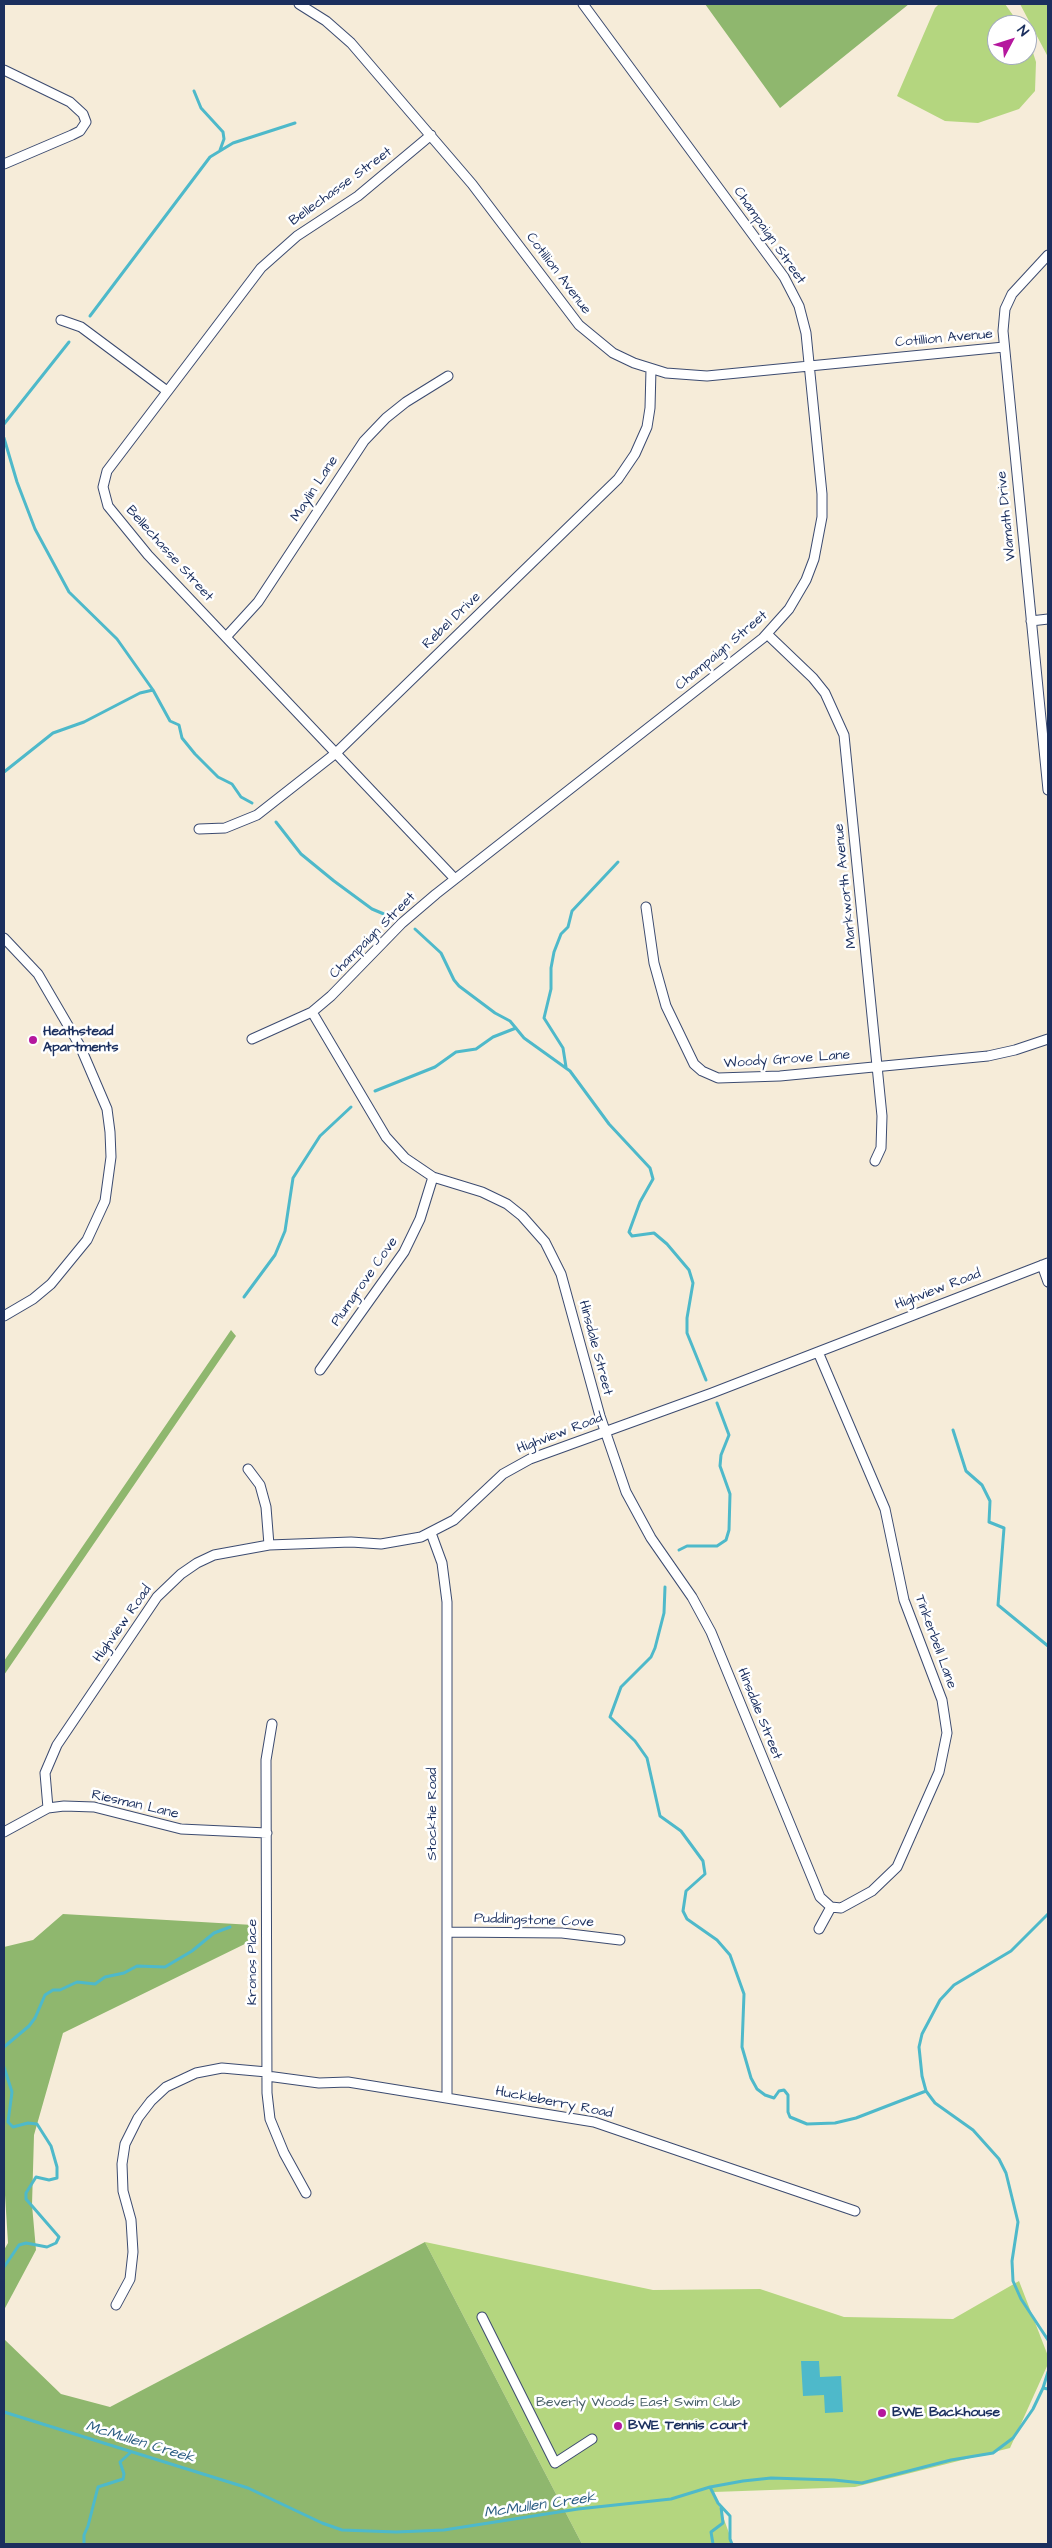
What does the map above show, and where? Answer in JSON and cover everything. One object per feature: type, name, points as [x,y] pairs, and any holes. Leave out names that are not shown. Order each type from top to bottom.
[{"type":"street","name":"Cotillion Avenue","points":[[299,4],[326,21],[351,43],[498,216],[579,325],[613,353],[651,369],[685,375],[707,376],[1004,347]]},
{"type":"street","name":"Champaign Street","points":[[252,1039],[312,1012],[331,996],[402,923],[455,879],[768,634],[789,609],[801,590],[814,559],[819,540],[822,494],[804,323],[794,296],[784,278],[584,4]]},
{"type":"street","points":[[4,70],[70,102],[83,114],[86,122],[80,131],[4,164]]},
{"type":"street","name":"Bellechasse Street","points":[[431,136],[374,184],[297,236],[276,253],[252,278],[106,471],[103,487],[104,497],[108,506],[148,555],[455,879]]},
{"type":"street","name":"Wamath Drive","points":[[1048,254],[1021,282],[1008,301],[1004,316],[1004,347],[1048,790]]},
{"type":"street","points":[[61,320],[81,327],[167,391]]},
{"type":"street","name":"Rebel Drive","points":[[199,829],[224,828],[256,815],[336,753],[624,471],[635,454],[646,427],[650,408],[651,369]]},
{"type":"street","name":"Maylin Lane","points":[[226,637],[258,602],[364,441],[386,418],[406,402],[448,376]]},
{"type":"street","points":[[1032,621],[1048,619]]},
{"type":"street","name":"Markworth Avenue","points":[[768,634],[813,678],[825,693],[844,735],[878,1067],[883,1137],[881,1148],[875,1161]]},
{"type":"street","name":"Woody Grove Lane","points":[[646,907],[654,963],[666,1006],[694,1064],[702,1071],[718,1078],[730,1080],[988,1056],[1028,1047],[1048,1039]]},
{"type":"street","points":[[4,938],[38,974],[80,1046],[107,1109],[111,1158],[105,1201],[87,1240],[51,1284],[33,1299],[4,1316]]},
{"type":"street","name":"Hinsdale Street","points":[[312,1012],[391,1145],[405,1158],[433,1177],[482,1192],[507,1204],[522,1216],[545,1242],[561,1274],[605,1432],[626,1492],[639,1519],[692,1597],[711,1632],[820,1897],[831,1907]]},
{"type":"street","name":"Plumgrove Cove","points":[[320,1370],[404,1252],[420,1219],[433,1177]]},
{"type":"street","points":[[1045,1264],[1048,1282]]},
{"type":"street","name":"Highview Road","points":[[48,1808],[46,1774],[57,1745],[157,1597],[181,1574],[206,1559],[245,1548],[269,1545],[351,1542],[381,1544],[411,1540],[431,1533],[454,1520],[486,1488],[512,1468],[530,1459],[818,1352],[1045,1264]]},
{"type":"street","name":"Tinkerbell Lane","points":[[818,1352],[885,1510],[904,1600],[942,1700],[946,1733],[940,1772],[896,1867],[872,1891],[841,1908],[831,1907]]},
{"type":"street","points":[[248,1469],[260,1485],[266,1507],[269,1545]]},
{"type":"street","name":"Stocktie Road","points":[[431,1533],[442,1563],[447,1602],[447,2097]]},
{"type":"street","name":"Kronos Place","points":[[272,1724],[266,1760],[267,2074],[270,2119],[284,2153],[306,2193]]},
{"type":"street","name":"Riesman Lane","points":[[4,1832],[48,1808],[94,1807],[181,1829],[267,1833]]},
{"type":"street","points":[[819,1929],[831,1907]]},
{"type":"street","name":"Puddingstone Cove","points":[[447,1932],[562,1933],[620,1940]]},
{"type":"street","name":"Huckleberry Road","points":[[116,2305],[130,2279],[133,2252],[131,2220],[123,2191],[122,2164],[126,2144],[138,2118],[166,2087],[196,2073],[222,2068],[319,2083],[348,2082],[602,2124],[855,2211]]},
{"type":"street","points":[[482,2317],[555,2463],[592,2439]]},
{"type":"green space","points":[[705,4],[909,4],[780,108]]},
{"type":"green space","points":[[939,4],[1005,4],[1013,15],[987,15],[987,65],[1036,65],[1035,91],[1019,109],[978,123],[945,121],[897,96],[935,8]]},
{"type":"green space","points":[[1020,4],[1048,4],[1048,57],[1037,36],[1037,15],[1026,15]]},
{"type":"green space","points":[[231,1330],[236,1336],[4,1675],[4,1661]]},
{"type":"green space","points":[[63,1914],[253,1925],[253,1940],[63,2033],[34,2135],[32,2205],[36,2250],[4,2310],[4,2250],[8,2243],[4,2179],[4,1947],[33,1940]]},
{"type":"green space","name":"Beverly Woods East Swim Club","points":[[425,2242],[653,2290],[760,2289],[844,2317],[953,2319],[1019,2281],[1048,2356],[1048,2364],[1010,2448],[855,2487],[714,2492],[733,2544],[582,2544]]},
{"type":"green space","points":[[425,2242],[582,2544],[4,2544],[4,2339],[61,2394],[110,2407]]},
{"type":"water","points":[[801,2361],[819,2361],[820,2377],[841,2376],[843,2412],[825,2413],[824,2395],[803,2396]]},
{"type":"waterway","points":[[194,91],[201,108],[223,132],[224,139],[220,150]]},
{"type":"waterway","points":[[90,316],[210,157],[233,143],[295,123]]},
{"type":"waterway","points":[[4,424],[69,342]]},
{"type":"waterway","points":[[4,438],[17,482],[35,529],[69,592],[117,639],[153,690],[170,721],[179,725],[182,738],[195,754],[218,777],[232,784],[241,797],[252,803]]},
{"type":"waterway","points":[[4,772],[53,733],[84,722],[140,693],[153,690]]},
{"type":"waterway","points":[[276,822],[301,854],[372,909],[391,917]]},
{"type":"waterway","points":[[566,1067],[563,1048],[544,1018],[551,989],[551,968],[554,952],[561,934],[568,927],[572,911],[618,862]]},
{"type":"waterway","points":[[415,929],[441,953],[454,980],[459,986],[495,1013],[510,1021],[524,1038],[570,1071],[609,1124],[650,1168],[653,1179],[640,1202],[629,1232],[632,1236],[654,1233],[667,1244],[689,1270],[693,1283],[687,1318],[687,1333],[706,1380]]},
{"type":"waterway","points":[[375,1091],[435,1067],[456,1052],[476,1049],[493,1037],[516,1028]]},
{"type":"waterway","points":[[244,1297],[275,1255],[285,1231],[293,1178],[320,1136],[351,1107]]},
{"type":"waterway","points":[[679,1550],[687,1546],[717,1546],[726,1540],[729,1530],[730,1494],[720,1466],[721,1455],[729,1435],[717,1403]]},
{"type":"waterway","points":[[953,1430],[966,1471],[982,1485],[990,1501],[989,1522],[1004,1528],[998,1605],[1048,1646]]},
{"type":"waterway","points":[[665,1587],[664,1613],[655,1648],[651,1657],[621,1687],[610,1717],[635,1741],[647,1758],[660,1816],[681,1831],[703,1861],[705,1874],[686,1891],[683,1911],[687,1919],[717,1940],[730,1955],[744,1994],[742,2047],[751,2078],[757,2089],[765,2095],[774,2098],[779,2091],[784,2090],[788,2095],[788,2112],[790,2117],[807,2124],[835,2123],[856,2118],[926,2091]]},
{"type":"waterway","name":"McMullen Creek","points":[[1048,1914],[1011,1951],[954,1985],[940,2000],[922,2034],[919,2047],[922,2076],[926,2091],[935,2103],[973,2130],[999,2159],[1006,2173],[1018,2222],[1012,2261],[1013,2281],[1021,2299],[1048,2340]]},
{"type":"waterway","points":[[4,2047],[29,2026],[35,2018],[45,1995],[53,1990],[60,1990],[77,1982],[95,1984],[105,1977],[124,1973],[137,1966],[165,1967],[192,1951],[214,1933],[230,1927]]},
{"type":"waterway","points":[[4,2067],[12,2092],[8,2122],[13,2127],[28,2123],[37,2124],[51,2146],[57,2167],[57,2178],[49,2180],[36,2177],[26,2193],[26,2199],[59,2237],[56,2243],[47,2247],[26,2243],[19,2245],[4,2267]]},
{"type":"waterway","name":"McMullen Creek","points":[[4,2412],[248,2488],[322,2523],[342,2530],[396,2532],[444,2530],[578,2509],[671,2499],[710,2487],[771,2478],[862,2483],[951,2460],[993,2453],[1013,2438],[1033,2409],[1048,2372]]},
{"type":"waterway","name":"McMullen Creek","points":[[1043,2388],[1048,2389]]},
{"type":"waterway","points":[[84,2544],[84,2535],[98,2487],[123,2479],[124,2474],[120,2462],[130,2453]]},
{"type":"waterway","points":[[710,2487],[718,2503],[730,2516],[730,2539],[732,2544]]},
{"type":"waterway","points":[[713,2544],[711,2532],[723,2523],[721,2507]]},
{"type":"place","name":"Heathstead Apartments","points":[[33,1040]]},
{"type":"place","name":"BWE Backhouse","points":[[882,2413]]},
{"type":"place","name":"BWE Tennis court","points":[[618,2426]]}]
